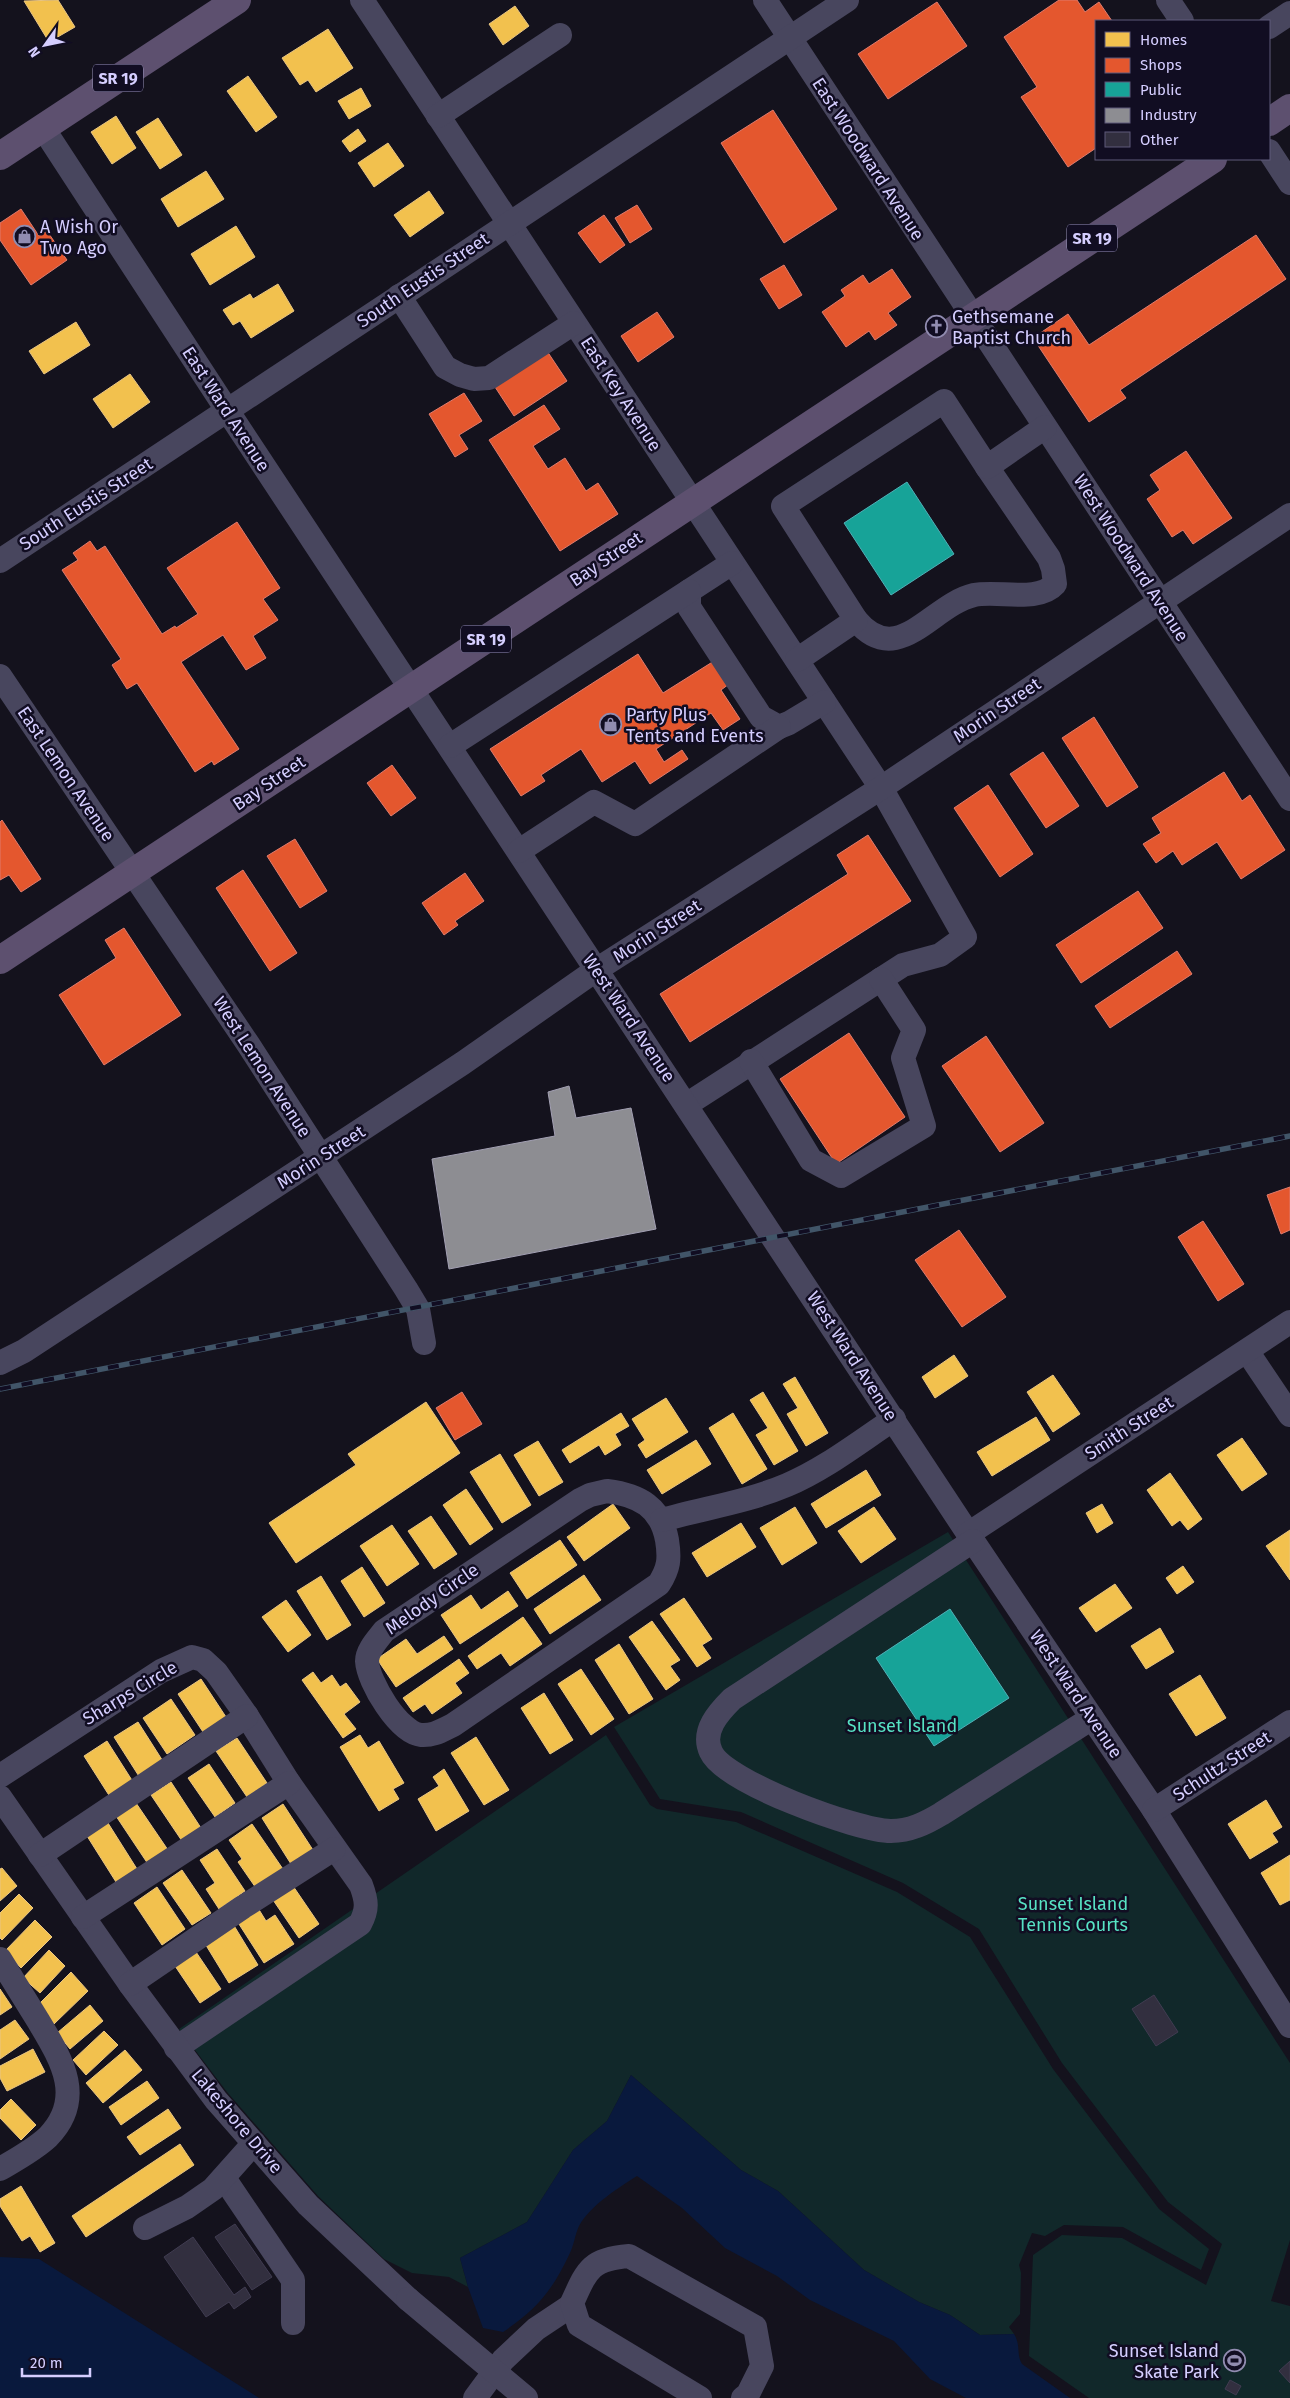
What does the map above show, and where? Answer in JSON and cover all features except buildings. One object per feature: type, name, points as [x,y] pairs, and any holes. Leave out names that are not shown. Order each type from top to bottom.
[{"type":"main road","name":"SR 19","points":[[0,156],[236,0]]},
{"type":"main road","points":[[1270,121],[1290,108]]},
{"type":"main road","name":"Bay Street","points":[[0,960],[1211,160]]},
{"type":"street","name":"East Key Avenue","points":[[362,0],[881,788],[965,937],[940,955],[903,965],[881,979]]},
{"type":"street","name":"East Woodward Avenue","points":[[765,0],[972,317]]},
{"type":"street","name":"South Eustis Street","points":[[0,561],[847,0]]},
{"type":"street","points":[[1168,0],[1181,20]]},
{"type":"street","points":[[1270,26],[1290,13]]},
{"type":"street","points":[[438,116],[560,34]]},
{"type":"street","name":"East Ward Avenue","points":[[43,128],[227,410],[412,688]]},
{"type":"street","points":[[1270,153],[1290,183]]},
{"type":"street","points":[[399,296],[445,367],[474,380],[488,378],[574,323]]},
{"type":"street","name":"West Woodward Avenue","points":[[972,317],[1290,799]]},
{"type":"street","points":[[944,401],[1049,558],[1055,584],[1044,592],[1036,594],[994,592],[972,596],[957,602],[914,630],[895,639],[875,637],[866,632],[856,620],[783,506],[944,401]]},
{"type":"street","points":[[987,466],[1045,427]]},
{"type":"street","name":"Morin Street","points":[[0,1363],[24,1351],[320,1158],[463,1063],[596,970],[881,788],[1290,515]]},
{"type":"street","points":[[450,746],[732,563]]},
{"type":"street","points":[[689,592],[688,607],[761,717],[779,727]]},
{"type":"street","points":[[796,660],[856,620]]},
{"type":"street","name":"East Lemon Avenue","points":[[0,676],[132,873]]},
{"type":"street","name":"West Ward Avenue","points":[[412,688],[970,1537],[1154,1810],[1290,2026]]},
{"type":"street","points":[[519,851],[594,802],[635,824],[779,727],[824,702]]},
{"type":"street","name":"West Lemon Avenue","points":[[132,873],[248,1044],[418,1308],[424,1343]]},
{"type":"street","points":[[686,1104],[752,1061],[881,979],[914,1030],[903,1058],[924,1126],[841,1176],[811,1160],[752,1061]]},
{"type":"street","name":"Smith Street","points":[[1092,1718],[924,1824],[894,1831],[880,1831],[860,1826],[815,1811],[734,1775],[717,1762],[710,1750],[709,1733],[715,1716],[732,1699],[1290,1322]]},
{"type":"street","points":[[1247,1350],[1290,1415]]},
{"type":"street","points":[[662,1520],[705,1507],[755,1497],[788,1485],[824,1466],[894,1419]]},
{"type":"street","name":"Melody Circle","points":[[607,1491],[626,1494],[641,1500],[662,1520],[670,1556],[668,1569],[659,1584],[434,1735],[419,1735],[406,1730],[400,1724],[370,1676],[367,1660],[369,1651],[384,1631],[590,1495],[607,1491]]},
{"type":"street","name":"Sharps Circle","points":[[0,1776],[161,1671],[192,1657],[203,1660],[216,1672],[247,1716],[289,1783],[361,1886],[367,1900],[366,1911],[360,1924],[176,2048]]},
{"type":"street","points":[[40,1855],[247,1716]]},
{"type":"street","name":"Schultz Street","points":[[1154,1810],[1290,1722]]},
{"type":"street","points":[[83,1917],[289,1783]]},
{"type":"street","name":"Lakeshore Drive","points":[[3,1806],[40,1855],[176,2048],[216,2100],[308,2205],[408,2299],[526,2398]]},
{"type":"street","points":[[130,1984],[243,1907],[334,1849]]},
{"type":"street","points":[[0,1959],[62,2060],[67,2080],[67,2100],[63,2114],[49,2136],[32,2150],[0,2169]]},
{"type":"street","points":[[145,2228],[187,2207],[213,2189],[254,2143]]},
{"type":"street","points":[[224,2178],[294,2280],[293,2323]]},
{"type":"street","points":[[475,2398],[503,2360],[536,2329],[572,2305],[586,2272],[607,2258],[629,2256],[755,2327],[762,2366],[748,2394],[743,2398]]},
{"type":"street","points":[[572,2305],[579,2325],[700,2398]]},
{"type":"green space","name":"Sunset Island","points":[[948,1532],[1290,2063],[1290,2240],[1271,2301],[1290,2306],[1290,2398],[1089,2398],[1029,2356],[1033,2255],[1062,2235],[1122,2238],[1206,2285],[1222,2244],[1168,2202],[1062,2063],[979,1929],[903,1883],[741,1812],[660,1799],[614,1727]]},
{"type":"green space","points":[[606,1735],[650,1805],[657,1809],[736,1822],[897,1892],[970,1937],[1053,2069],[1159,2209],[1209,2249],[1201,2270],[1123,2227],[1064,2225],[1045,2236],[1032,2233],[1019,2265],[1021,2273],[1020,2314],[1009,2327],[1014,2334],[980,2335],[950,2315],[919,2302],[864,2270],[778,2191],[741,2170],[631,2075],[607,2121],[573,2150],[527,2222],[460,2258],[468,2287],[449,2277],[412,2273],[384,2259],[318,2196],[227,2092],[179,2029]]},
{"type":"water","points":[[631,2075],[741,2170],[778,2191],[864,2270],[919,2302],[950,2315],[980,2335],[1014,2334],[1022,2364],[1070,2398],[966,2398],[930,2379],[894,2341],[810,2300],[777,2276],[725,2248],[682,2208],[637,2176],[605,2198],[584,2218],[579,2226],[563,2268],[542,2299],[525,2316],[503,2332],[483,2328],[460,2258],[527,2222],[573,2150],[607,2121]]},
{"type":"water","points":[[0,2257],[39,2259],[259,2398],[0,2398]]},
{"type":"railway","points":[[0,1389],[1290,1136]]},
{"type":"place","name":"A Wish Or Two Ago","points":[[24,237]]},
{"type":"place","name":"Gethsemane Baptist Church","points":[[936,327]]},
{"type":"place","name":"Party Plus Tents and Events","points":[[610,725]]},
{"type":"place","name":"Sunset Island Skate Park","points":[[1235,2361]]},
{"type":"park label","name":"Sunset Island Tennis Courts","points":[[1073,1914]]}]
